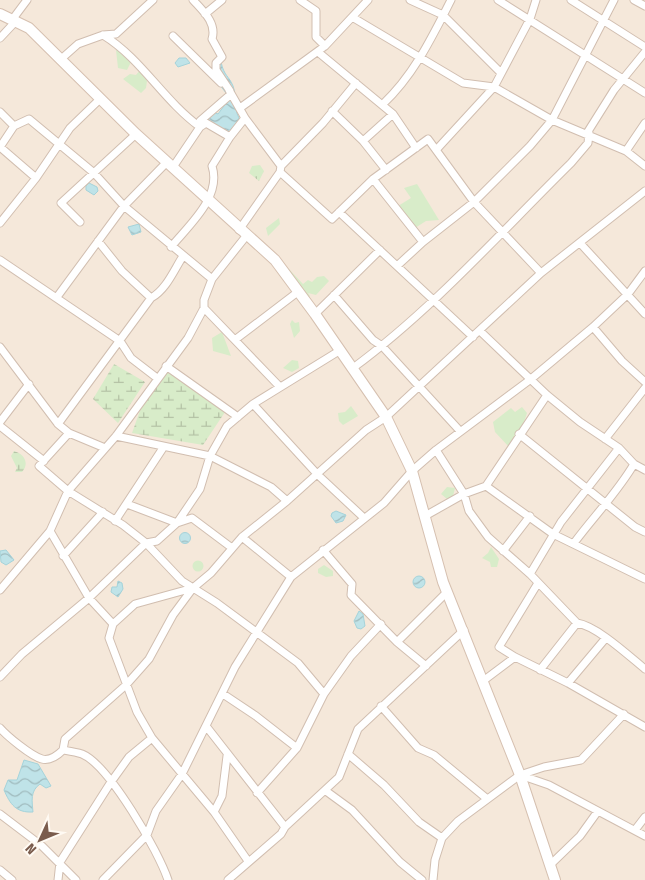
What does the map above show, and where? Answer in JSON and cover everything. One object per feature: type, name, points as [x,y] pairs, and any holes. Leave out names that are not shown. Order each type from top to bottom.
[{"type":"street","points":[[0,38],[15,22],[15,16],[27,0]]},
{"type":"street","points":[[60,60],[78,44],[103,35],[116,34],[153,0]]},
{"type":"street","points":[[193,0],[205,14],[215,32],[212,39],[222,57],[216,63],[216,70],[245,118],[280,169],[332,219],[373,179],[428,140],[437,149],[474,202],[500,232],[541,273]]},
{"type":"street","points":[[205,14],[222,0]]},
{"type":"street","points":[[300,0],[316,11],[316,37],[326,46]]},
{"type":"street","points":[[240,108],[326,46],[368,0]]},
{"type":"street","points":[[410,0],[443,16],[500,72]]},
{"type":"street","points":[[383,104],[396,92],[420,59],[451,0]]},
{"type":"street","points":[[498,0],[645,93]]},
{"type":"street","points":[[437,149],[494,86],[530,19],[536,0]]},
{"type":"street","points":[[571,0],[645,47]]},
{"type":"street","points":[[397,266],[423,242],[474,202],[530,146],[552,120],[605,21],[614,0]]},
{"type":"street","points":[[634,0],[645,6]]},
{"type":"street","points":[[0,14],[28,28],[136,134],[275,260],[299,291],[386,418],[412,471],[447,592],[464,630],[520,775],[555,880]]},
{"type":"street","points":[[352,16],[420,59],[463,83],[494,86],[552,120],[588,133],[626,151],[645,166]]},
{"type":"street","points":[[103,35],[120,46],[182,114],[200,127]]},
{"type":"street","points":[[173,36],[230,91]]},
{"type":"street","points":[[318,52],[394,114],[416,148]]},
{"type":"street","points":[[353,368],[382,346],[434,300],[571,163],[588,143],[588,133],[598,112],[645,52]]},
{"type":"street","points":[[0,590],[50,531],[68,491],[116,436],[188,338],[204,308],[204,300],[212,279],[243,232],[280,169],[356,83]]},
{"type":"street","points":[[200,127],[200,121],[230,95],[230,91]]},
{"type":"street","points":[[1,220],[36,178],[58,143],[100,99]]},
{"type":"street","points":[[332,111],[363,141],[386,170]]},
{"type":"street","points":[[0,112],[14,126]]},
{"type":"street","points":[[363,141],[394,114]]},
{"type":"street","points":[[171,247],[209,201],[215,175],[212,166],[230,137],[245,118]]},
{"type":"street","points":[[36,178],[0,147],[14,126],[29,119],[93,173],[124,206],[171,247],[212,279]]},
{"type":"street","points":[[57,297],[124,206],[170,164],[200,127],[206,123],[230,137]]},
{"type":"street","points":[[626,151],[645,123]]},
{"type":"street","points":[[80,222],[61,203],[136,134]]},
{"type":"street","points":[[373,179],[423,242]]},
{"type":"street","points":[[0,728],[9,738],[42,759],[55,757],[63,750],[65,739],[126,686],[149,658],[173,615],[193,588],[211,574],[242,537],[287,502],[366,430],[386,418],[541,273],[645,190]]},
{"type":"street","points":[[339,212],[473,337]]},
{"type":"street","points":[[98,241],[122,271],[151,298]]},
{"type":"street","points":[[580,243],[645,314]]},
{"type":"street","points":[[315,314],[380,250]]},
{"type":"street","points":[[58,424],[151,298],[157,295],[166,283],[183,256]]},
{"type":"street","points":[[0,260],[120,341],[131,358],[157,378]]},
{"type":"street","points":[[103,880],[147,835],[156,811],[182,774],[255,632],[291,577],[384,503],[412,471],[436,450],[531,379],[594,327],[628,294],[645,271]]},
{"type":"street","points":[[236,339],[299,291]]},
{"type":"street","points":[[334,295],[373,340],[382,346],[460,431]]},
{"type":"street","points":[[204,308],[236,339],[280,387]]},
{"type":"street","points":[[594,327],[622,361],[645,382]]},
{"type":"street","points":[[480,331],[547,395],[619,448],[634,464],[645,470]]},
{"type":"street","points":[[0,347],[58,424],[68,433],[105,448]]},
{"type":"street","points":[[0,677],[22,654],[89,598],[146,543],[157,542],[178,523],[200,489],[210,456],[227,426],[253,404],[339,351]]},
{"type":"street","points":[[166,366],[238,417]]},
{"type":"street","points":[[0,422],[29,384]]},
{"type":"street","points":[[605,439],[645,388]]},
{"type":"street","points":[[425,516],[464,494],[486,486],[519,434],[547,395]]},
{"type":"street","points":[[253,404],[318,475],[364,518]]},
{"type":"street","points":[[0,426],[44,461]]},
{"type":"street","points":[[68,433],[39,466],[68,491],[103,512],[146,543],[175,575],[298,663],[324,694]]},
{"type":"street","points":[[519,434],[587,486],[635,527],[645,532]]},
{"type":"street","points":[[116,436],[163,448],[210,456],[264,484],[287,502]]},
{"type":"street","points":[[115,521],[163,448]]},
{"type":"street","points":[[530,574],[553,534],[587,486],[619,448]]},
{"type":"street","points":[[436,450],[464,494],[468,511],[488,536],[530,574],[577,623],[583,624],[605,639],[645,670]]},
{"type":"street","points":[[574,543],[620,487],[634,464]]},
{"type":"street","points":[[486,486],[553,534],[645,579]]},
{"type":"street","points":[[127,504],[178,523],[192,518],[232,548]]},
{"type":"street","points":[[63,556],[103,512]]},
{"type":"street","points":[[503,550],[530,516]]},
{"type":"street","points":[[50,531],[89,598],[113,624]]},
{"type":"street","points":[[242,537],[291,577]]},
{"type":"street","points":[[323,550],[352,584],[351,595],[397,642],[426,666]]},
{"type":"street","points":[[538,583],[499,647],[644,724]]},
{"type":"street","points":[[193,588],[135,604],[113,624],[109,638],[137,712],[152,738],[214,812],[248,861]]},
{"type":"street","points":[[397,642],[447,592]]},
{"type":"street","points":[[540,670],[577,623]]},
{"type":"street","points":[[257,793],[297,748],[324,694],[350,656],[381,624]]},
{"type":"street","points":[[228,880],[281,834],[285,827],[326,791],[339,777],[358,729],[464,630]]},
{"type":"street","points":[[568,683],[605,639]]},
{"type":"street","points":[[484,682],[515,657]]},
{"type":"street","points":[[223,694],[256,716],[297,748]]},
{"type":"street","points":[[381,706],[418,748],[434,755],[486,798]]},
{"type":"street","points":[[433,880],[435,860],[442,838],[458,821],[486,798],[520,775],[544,767],[581,760],[624,714]]},
{"type":"street","points":[[206,726],[227,756],[285,827]]},
{"type":"street","points":[[0,742],[9,738]]},
{"type":"street","points":[[58,880],[60,862],[111,782],[130,757],[152,738]]},
{"type":"street","points":[[63,750],[83,754],[94,762],[111,782],[147,835],[168,880]]},
{"type":"street","points":[[348,754],[384,785],[419,822],[442,838]]},
{"type":"street","points":[[214,812],[222,796],[227,756]]},
{"type":"street","points":[[520,775],[549,785],[645,836]]},
{"type":"street","points":[[326,791],[352,810],[400,862],[422,880]]},
{"type":"street","points":[[550,865],[580,836],[598,811]]},
{"type":"street","points":[[0,814],[60,862],[76,880]]},
{"type":"street","points":[[634,830],[645,817]]},
{"type":"street","points":[[0,870],[12,880]]},
{"type":"shaded area","points":[[0,0],[645,0],[645,880],[0,880]]},
{"type":"green space","points":[[116,50],[124,53],[131,62],[127,70],[118,68]]},
{"type":"green space","points":[[140,70],[147,81],[146,88],[141,93],[123,79],[130,74],[136,75]]},
{"type":"green space","points":[[260,165],[264,171],[259,181],[249,173],[252,166]]},
{"type":"green space","points":[[417,184],[439,220],[426,221],[415,228],[398,206],[411,198],[404,188]]},
{"type":"green space","points":[[279,218],[280,224],[268,236],[266,228]]},
{"type":"green space","points":[[271,250],[303,284],[308,280],[312,282],[317,277],[324,276],[329,281],[316,295],[308,293],[310,296],[307,299]]},
{"type":"green space","points":[[292,320],[295,323],[299,322],[300,331],[294,338],[290,324]]},
{"type":"green space","points":[[222,332],[231,356],[213,351],[212,338]]},
{"type":"green space","points":[[292,360],[298,361],[299,368],[292,372],[283,368]]},
{"type":"green space","points":[[114,364],[145,382],[118,423],[93,399]]},
{"type":"green space","points":[[166,371],[225,412],[203,445],[132,433],[142,405]]},
{"type":"green space","points":[[351,406],[358,416],[343,425],[339,421],[338,413],[345,412]]},
{"type":"green space","points":[[522,407],[527,413],[521,431],[509,447],[495,432],[493,422],[511,408],[515,412]]},
{"type":"green space","points":[[14,451],[21,454],[25,459],[26,465],[22,472],[15,472],[17,468],[11,456]]},
{"type":"green space","points":[[447,487],[455,488],[453,496],[447,499],[441,494]]},
{"type":"green space","points":[[491,547],[499,559],[497,567],[491,567],[490,562],[482,558]]},
{"type":"green space","points":[[196,561],[200,561],[203,566],[202,570],[196,571],[193,568],[193,564]]},
{"type":"green space","points":[[324,565],[333,571],[333,576],[326,577],[318,573],[318,569]]},
{"type":"water","points":[[179,58],[186,58],[190,63],[178,67],[175,63]]},
{"type":"water","points":[[221,62],[233,86],[239,118],[236,127],[227,131],[201,123],[213,112],[218,114],[230,98],[216,80],[213,72]]},
{"type":"water","points":[[89,183],[97,187],[98,191],[94,195],[86,190],[86,186]]},
{"type":"water","points":[[139,224],[141,232],[132,235],[128,227]]},
{"type":"water","points":[[336,511],[346,515],[343,521],[336,523],[331,516]]},
{"type":"water","points":[[185,532],[191,538],[185,544],[179,538]]},
{"type":"water","points":[[6,550],[14,560],[6,565],[1,562],[0,551]]},
{"type":"water","points":[[419,576],[425,582],[419,588],[413,582]]},
{"type":"water","points":[[118,581],[122,583],[123,589],[118,597],[111,592],[112,587],[117,587]]},
{"type":"water","points":[[359,611],[363,614],[365,626],[361,629],[357,628],[354,621]]},
{"type":"water","points":[[24,760],[38,764],[51,786],[46,788],[40,784],[37,787],[32,796],[33,812],[22,811],[14,807],[4,790],[8,780],[17,780]]}]
